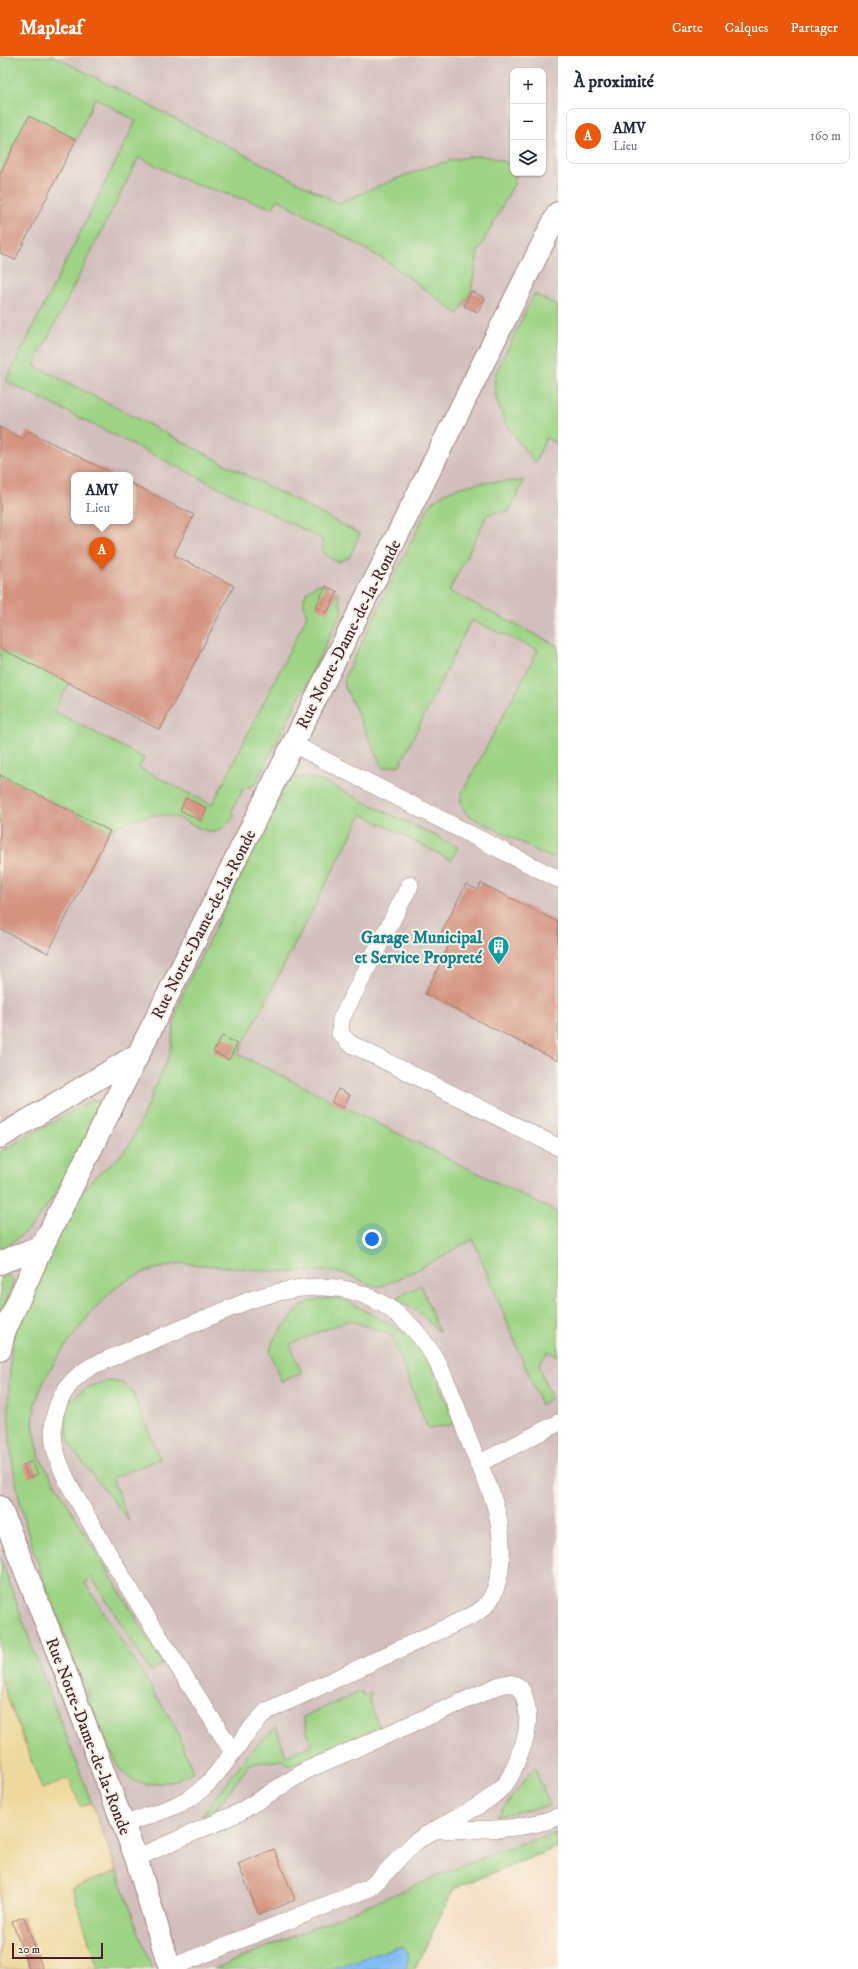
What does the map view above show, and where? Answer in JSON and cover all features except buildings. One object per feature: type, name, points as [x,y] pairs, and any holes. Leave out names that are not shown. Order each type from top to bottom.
[{"type":"main road","name":"Rue Notre-Dame-de-la-Ronde","points":[[0,1350],[4,1332],[43,1246],[558,214]]},
{"type":"main road","points":[[0,1137],[137,1055]]},
{"type":"main road","points":[[0,1263],[43,1246]]},
{"type":"main road","name":"Rue Notre-Dame-de-la-Ronde","points":[[0,1507],[67,1676],[136,1858],[170,1969]]},
{"type":"lane","points":[[293,744],[558,879]]},
{"type":"lane","points":[[410,885],[341,1020],[340,1034],[349,1043],[558,1147]]},
{"type":"lane","points":[[123,1825],[182,1802],[196,1793],[208,1782],[255,1722],[274,1708],[456,1624],[475,1614],[487,1605],[498,1578],[501,1539],[499,1521],[443,1371],[428,1347],[413,1329],[391,1310],[350,1290],[321,1286],[305,1287],[273,1293],[250,1300],[94,1365],[81,1373],[68,1384],[57,1407],[53,1430],[54,1443],[71,1487],[107,1553],[232,1751]]},
{"type":"lane","points":[[478,1464],[558,1423]]},
{"type":"lane","points":[[136,1858],[238,1813],[307,1770],[500,1685],[506,1683],[515,1684],[521,1690],[524,1697],[528,1719],[524,1744],[508,1780],[493,1796],[480,1805],[432,1830],[415,1843],[380,1880],[369,1888],[170,1969]]},
{"type":"lane","points":[[432,1830],[522,1827],[542,1823],[558,1817]]},
{"type":"shaded area","points":[[0,56],[558,56],[558,1847],[454,1888],[415,1969],[152,1969],[134,1916],[72,1888],[98,1969],[0,1969]]},
{"type":"green space","points":[[0,56],[54,56],[338,203],[417,171],[467,157],[479,156],[491,158],[503,161],[510,165],[510,176],[516,176],[514,184],[478,252],[471,291],[458,314],[383,259],[278,199],[273,208],[191,183],[139,157],[34,365],[360,534],[349,558],[337,562],[323,554],[322,539],[6,381],[136,121],[95,98],[76,140],[29,116],[0,174]]},
{"type":"green space","points":[[534,294],[558,306],[558,444],[546,438],[535,463],[519,443],[505,421],[496,398],[495,386],[496,373]]},
{"type":"green space","points":[[524,481],[509,511],[488,514],[449,591],[558,646],[558,857],[549,857],[468,815],[462,806],[461,801],[461,795],[538,650],[471,620],[400,765],[383,768],[345,687],[344,681],[348,670],[429,506],[449,491],[461,487],[486,482]]},
{"type":"green space","points":[[320,584],[326,586],[327,612],[338,592],[342,612],[255,785],[243,789],[232,810],[234,817],[225,826],[217,830],[209,831],[178,818],[161,815],[138,818],[110,831],[0,775],[0,648],[69,683],[54,711],[144,758],[139,768],[212,805],[307,616],[304,605],[305,596],[310,589]]},
{"type":"green space","points":[[306,777],[322,781],[458,847],[451,860],[362,814],[238,1054],[558,1213],[558,1356],[548,1351],[539,1365],[551,1398],[541,1405],[473,1239],[415,1271],[382,1286],[374,1286],[343,1273],[325,1271],[285,1272],[181,1263],[147,1271],[131,1278],[114,1289],[90,1314],[59,1355],[44,1380],[35,1404],[33,1425],[40,1458],[163,1663],[151,1672],[92,1577],[85,1583],[174,1724],[193,1772],[170,1781],[151,1784],[143,1783],[135,1781],[124,1773],[114,1758],[104,1737],[49,1594],[27,1529],[13,1465],[10,1433],[10,1366],[14,1331],[36,1278],[82,1192],[93,1179],[119,1157],[129,1145],[137,1130],[170,1053],[176,1014],[181,997],[284,788],[295,778]]},
{"type":"green space","points":[[92,1100],[98,1101],[102,1105],[99,1120],[45,1209],[30,1228],[21,1236],[0,1249],[0,1152]]},
{"type":"green space","points":[[8,1275],[13,1279],[13,1282],[0,1320],[0,1277]]},
{"type":"green space","points":[[421,1285],[439,1332],[421,1314],[396,1298]]},
{"type":"green space","points":[[327,1298],[338,1298],[349,1302],[413,1337],[432,1367],[454,1421],[451,1425],[428,1429],[391,1335],[349,1320],[290,1344],[302,1373],[281,1382],[270,1352],[273,1340],[299,1308],[311,1301]]},
{"type":"green space","points":[[110,1381],[122,1383],[132,1391],[160,1459],[112,1478],[129,1521],[76,1454],[69,1440],[66,1428],[66,1416],[69,1406],[75,1397],[84,1390],[96,1384]]},
{"type":"green space","points":[[0,1556],[32,1647],[92,1803],[81,1807],[42,1789],[0,1678]]},
{"type":"green space","points":[[362,1691],[364,1696],[371,1693],[369,1699],[379,1727],[289,1766],[282,1760],[250,1764],[213,1812],[202,1815],[249,1753],[276,1727],[286,1756],[311,1745],[303,1717]]},
{"type":"green space","points":[[534,1767],[550,1805],[496,1816],[513,1796]]},
{"type":"green space","points":[[558,1833],[558,1847],[454,1888],[415,1969],[214,1969],[506,1848]]},
{"type":"green space","points":[[117,1871],[152,1969],[98,1969],[72,1888]]},
{"type":"sand","points":[[0,1678],[42,1789],[69,1779],[81,1807],[92,1803],[117,1871],[72,1888],[98,1969],[0,1969]]},
{"type":"water","points":[[398,1947],[403,1947],[408,1952],[408,1960],[405,1969],[330,1969]]},
{"type":"place","name":"AMV","points":[[102,570]]},
{"type":"place","name":"Garage Municipal et Service Propreté","points":[[498,966]]}]
